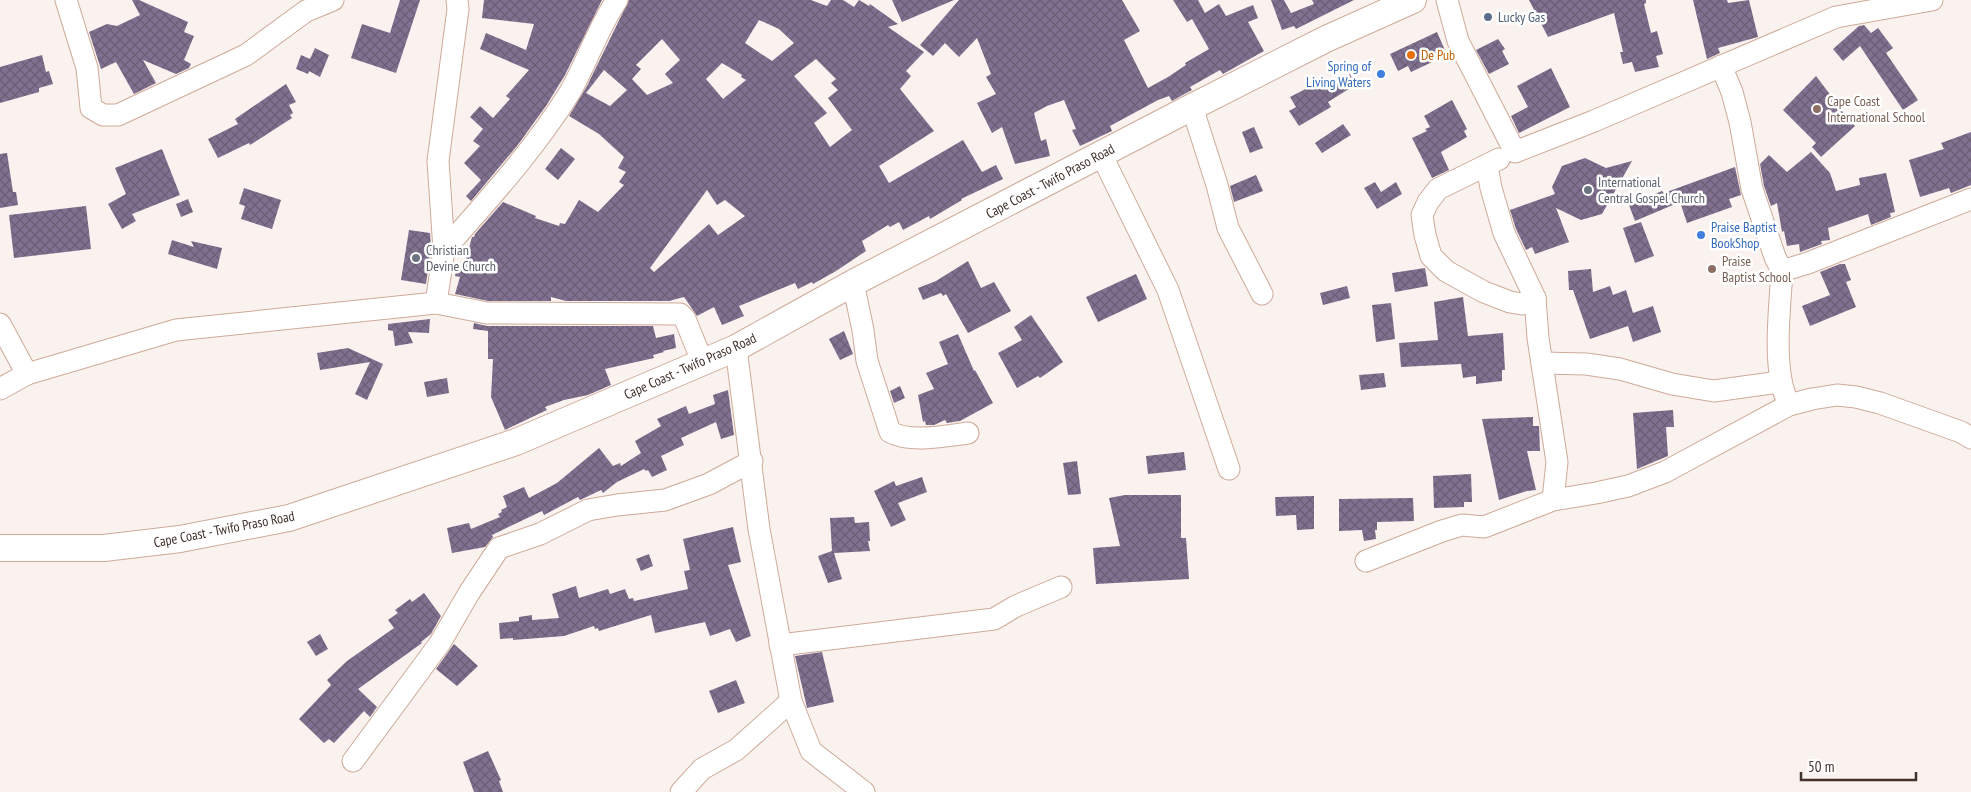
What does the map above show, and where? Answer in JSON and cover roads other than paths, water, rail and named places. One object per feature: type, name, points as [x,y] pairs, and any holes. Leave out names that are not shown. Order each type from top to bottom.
[{"type":"main road","name":"Cape Coast - Twifo Praso Road","points":[[0,548],[104,548],[180,539],[289,518],[516,442],[736,348],[853,283],[1192,107],[1326,39],[1413,0]]},
{"type":"street","points":[[66,0],[87,68],[91,108],[103,115],[118,115],[246,54],[306,11],[333,0]]},
{"type":"street","points":[[436,303],[444,250],[438,161],[458,9],[457,0]]},
{"type":"street","points":[[444,250],[527,151],[570,91],[617,0]]},
{"type":"street","points":[[1447,0],[1458,41],[1515,152]]},
{"type":"street","points":[[1535,298],[1522,304],[1510,302],[1484,292],[1446,270],[1431,256],[1424,235],[1422,215],[1428,202],[1438,189],[1515,152],[1594,121],[1836,17],[1932,0]]},
{"type":"street","points":[[1720,66],[1732,92],[1740,122],[1752,189],[1775,257],[1782,271],[1778,337],[1780,382],[1789,405]]},
{"type":"street","points":[[1192,107],[1218,185],[1228,228],[1262,294]]},
{"type":"street","points":[[1101,154],[1168,290],[1229,469]]},
{"type":"street","points":[[1487,166],[1491,188],[1504,233],[1535,298],[1538,338],[1557,462],[1554,500]]},
{"type":"street","points":[[1782,271],[1971,199]]},
{"type":"street","points":[[853,283],[863,330],[867,361],[890,432],[900,437],[938,437],[968,433]]},
{"type":"street","points":[[0,389],[27,374],[176,330],[436,303],[487,314],[680,314],[685,319],[702,362]]},
{"type":"street","points":[[0,324],[27,374]]},
{"type":"street","points":[[736,348],[752,461],[759,529],[791,701],[811,751],[864,792]]},
{"type":"street","points":[[1542,363],[1586,364],[1620,369],[1672,384],[1714,391],[1780,382]]},
{"type":"street","points":[[1366,561],[1462,525],[1484,527],[1554,500],[1628,486],[1666,472],[1789,405],[1837,395],[1880,403],[1961,432],[1971,438]]},
{"type":"street","points":[[353,761],[440,643],[468,593],[499,548],[540,534],[588,510],[665,500],[709,484],[752,461]]},
{"type":"street","points":[[780,645],[994,618],[1016,606],[1061,587]]},
{"type":"street","points":[[680,792],[702,769],[736,750],[791,701]]},
{"type":"place","name":"Lucky Gas","points":[[1488,17]]},
{"type":"place","name":"De Pub","points":[[1411,55]]},
{"type":"place","name":"Spring of Living Waters","points":[[1381,74]]},
{"type":"place","name":"Cape Coast International School","points":[[1817,109]]},
{"type":"place","name":"International Central Gospel Church","points":[[1588,190]]},
{"type":"place","name":"Praise Baptist BookShop","points":[[1701,235]]},
{"type":"place","name":"Christian Devine Church","points":[[416,258]]},
{"type":"place","name":"Praise Baptist School","points":[[1712,269]]}]
